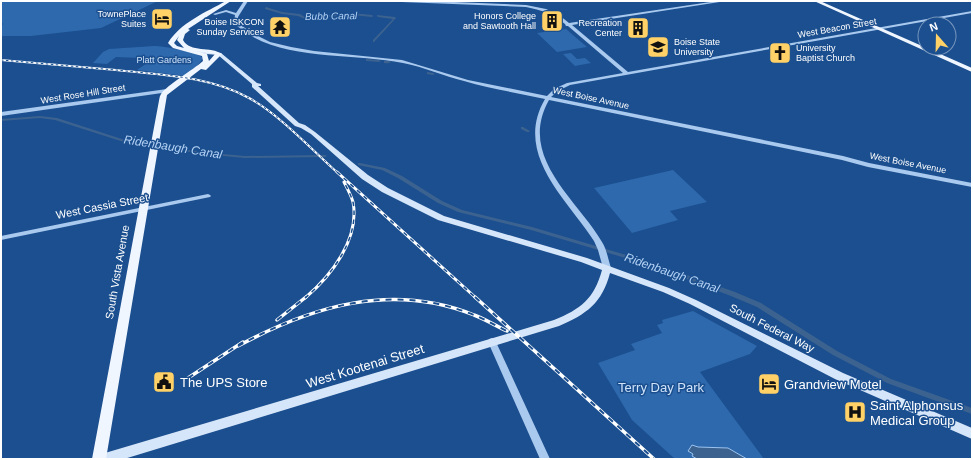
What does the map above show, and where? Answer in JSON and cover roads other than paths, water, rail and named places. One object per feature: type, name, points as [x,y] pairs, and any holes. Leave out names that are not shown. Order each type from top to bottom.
[{"type":"main road","points":[[219,54],[211,50],[193,48],[184,45],[180,40],[183,33],[215,14],[233,1]]},
{"type":"main road","points":[[219,54],[197,52],[175,47],[171,43],[172,38],[182,30],[236,1]]},
{"type":"main road","points":[[816,1],[917,43]]},
{"type":"main road","points":[[821,1],[972,68]]},
{"type":"main road","points":[[167,91],[197,70],[206,61],[205,55],[197,52]]},
{"type":"main road","points":[[167,91],[195,76],[219,54]]},
{"type":"main road","name":"South Federal Way","points":[[219,54],[255,84],[254,86],[297,125],[303,126],[339,156],[339,161],[375,190],[401,204],[430,217],[441,218],[607,268],[693,302],[839,376],[972,434]]},
{"type":"main road","points":[[946,56],[972,68]]},
{"type":"main road","points":[[212,62],[227,60]]},
{"type":"main road","name":"South Vista Avenue","points":[[99,459],[153,146],[161,106],[164,95],[167,91]]},
{"type":"main road","name":"West Kootenai Street","points":[[105,459],[556,323],[576,314],[596,298],[604,283],[607,268]]},
{"type":"street","points":[[238,14],[246,1]]},
{"type":"street","points":[[402,1],[535,7],[552,13],[627,74]]},
{"type":"street","points":[[568,25],[724,1]]},
{"type":"street","points":[[227,5],[238,14]]},
{"type":"street","name":"West Beacon Street","points":[[547,98],[555,89],[562,86],[898,25],[972,10]]},
{"type":"street","points":[[215,14],[226,11],[238,14]]},
{"type":"street","name":"West Boise Avenue","points":[[238,14],[236,20],[239,25],[260,38],[277,46],[353,57],[403,61],[471,82],[843,158],[868,165],[972,185]]},
{"type":"street","name":"West Rose Hill Street","points":[[1,114],[167,91]]},
{"type":"street","points":[[547,98],[542,111],[538,130],[542,158],[548,173],[557,187],[602,250],[607,268]]},
{"type":"street","name":"West Cassia Street","points":[[1,238],[208,196]]},
{"type":"street","points":[[492,342],[545,459]]},
{"type":"waterway","name":"Bubb Canal","points":[[266,8],[282,13],[299,15],[305,18],[352,14],[372,16]]},
{"type":"waterway","name":"Bubb Canal","points":[[374,41],[395,18],[378,16]]},
{"type":"waterway","name":"Bubb Canal","points":[[367,60],[379,61]]},
{"type":"waterway","name":"Bubb Canal","points":[[428,73],[433,74]]},
{"type":"waterway","name":"Ridenbaugh Canal","points":[[1,120],[40,117],[56,119],[130,143],[212,154],[245,157],[325,156]]},
{"type":"waterway","name":"Bubb Canal","points":[[522,128],[528,131]]},
{"type":"waterway","name":"Ridenbaugh Canal","points":[[360,164],[383,169],[400,177],[440,202],[460,211],[532,229],[651,264],[733,294],[759,305],[835,353],[889,381],[972,411]]},
{"type":"railway","points":[[1,60],[167,75],[218,85],[249,98],[272,113],[338,173]]},
{"type":"railway","points":[[337,172],[476,298]]},
{"type":"railway","points":[[305,298],[333,268],[348,243],[354,216],[353,202],[344,182]]},
{"type":"railway","points":[[277,320],[306,297]]},
{"type":"railway","points":[[475,297],[654,459]]},
{"type":"railway","points":[[238,346],[266,332],[324,310],[353,303],[383,300],[413,300],[443,305],[478,317],[507,331]]},
{"type":"railway","points":[[188,378],[243,342]]},
{"type":"place","name":"TownePlace Suites","points":[[162,19]]},
{"type":"place","name":"Honors College and Sawtooth Hall","points":[[552,21]]},
{"type":"place","name":"Boise ISKCON Sunday Services","points":[[280,27]]},
{"type":"place","name":"Recreation Center","points":[[638,28]]},
{"type":"place","name":"Boise State University","points":[[658,47]]},
{"type":"place","name":"University Baptist Church","points":[[780,53]]},
{"type":"place","name":"The UPS Store","points":[[164,382]]},
{"type":"place","name":"Grandview Motel","points":[[769,384]]},
{"type":"place","name":"Saint Alphonsus Medical Group","points":[[855,412]]},
{"type":"park label","name":"Platt Gardens","points":[[164,60]]},
{"type":"park label","name":"Terry Day Park","points":[[661,387]]}]
